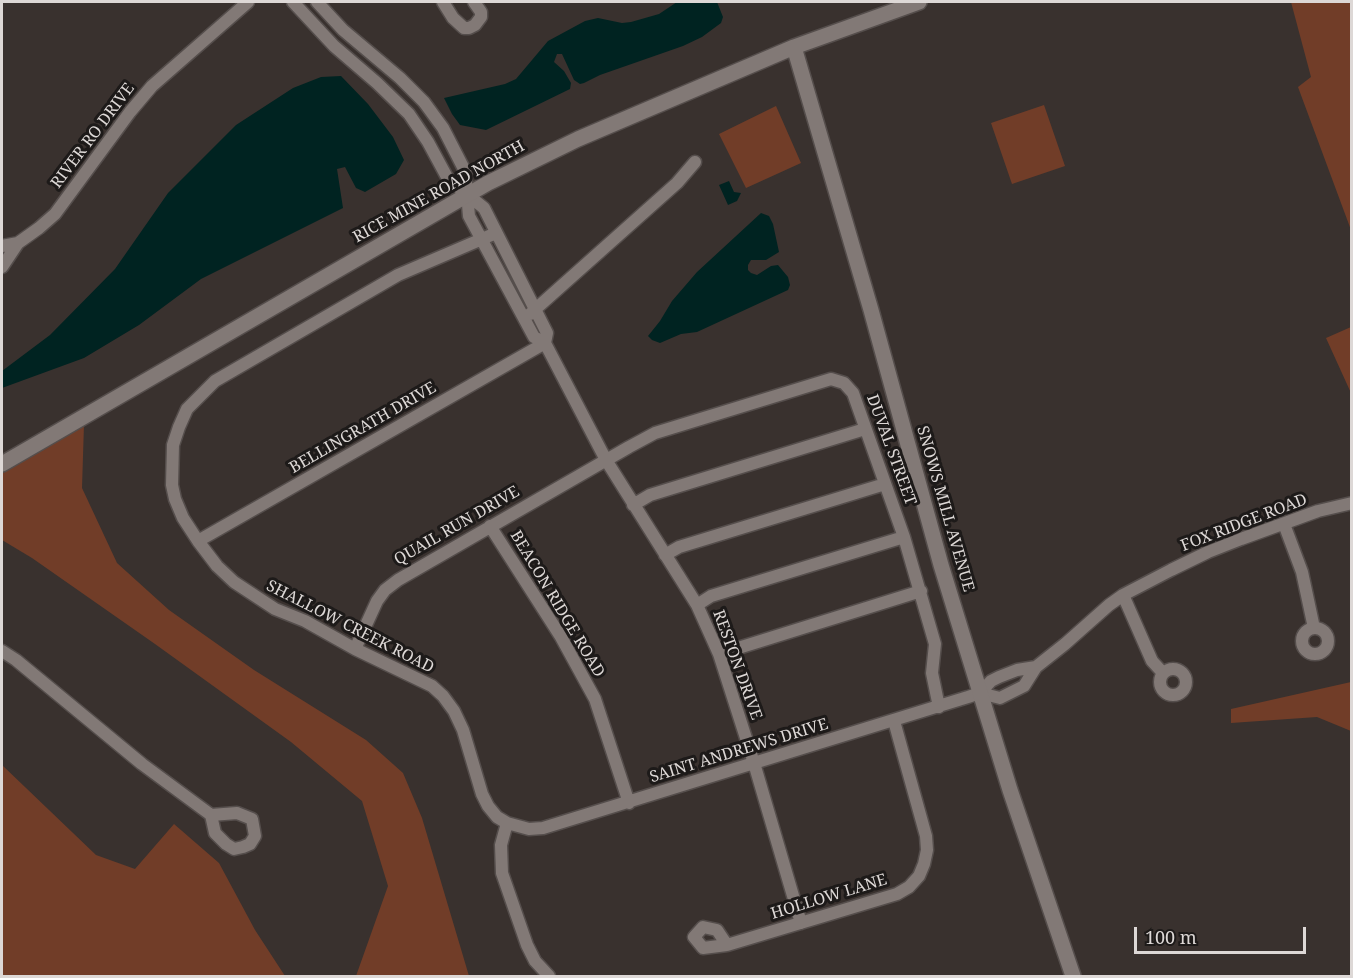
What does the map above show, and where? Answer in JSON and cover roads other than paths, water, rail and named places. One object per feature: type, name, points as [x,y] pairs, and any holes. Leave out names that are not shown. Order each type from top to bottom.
[{"type":"main road","name":"RICE MINE ROAD NORTH","points":[[2,464],[467,194],[578,139],[794,47],[919,2]]},
{"type":"main road","name":"SNOWS MILL AVENUE","points":[[794,47],[871,310],[941,565],[1010,790],[1073,976]]},
{"type":"street","name":"RIVER RO DRIVE","points":[[18,243],[39,228],[62,205],[130,112],[152,86],[248,2]]},
{"type":"street","points":[[293,2],[334,46],[377,83],[408,114],[428,142],[448,179],[467,194]]},
{"type":"street","points":[[317,2],[343,30],[400,78],[424,102],[443,128],[465,171],[467,194]]},
{"type":"street","points":[[442,2],[453,18],[464,28],[475,26],[481,16],[474,2]]},
{"type":"street","points":[[524,318],[537,311],[677,183],[695,162]]},
{"type":"street","name":"RESTON DRIVE","points":[[467,194],[484,208],[547,333],[545,343]]},
{"type":"street","name":"RESTON DRIVE","points":[[467,194],[469,216],[534,338],[545,343],[606,460],[697,605],[719,654],[801,923]]},
{"type":"street","name":"SHALLOW CREEK ROAD","points":[[496,233],[398,274],[215,381],[187,409],[173,445],[172,469],[175,499],[183,518],[217,566],[250,594],[275,609],[305,621],[355,649],[432,686],[443,696],[454,711],[463,730],[482,794],[488,806],[497,817],[507,823]]},
{"type":"street","points":[[2,246],[18,243]]},
{"type":"street","points":[[2,267],[18,243]]},
{"type":"street","name":"BELLINGRATH DRIVE","points":[[198,542],[545,343]]},
{"type":"street","name":"DUVAL STREET","points":[[606,460],[655,433],[831,379],[844,384],[852,393],[921,591],[935,644],[932,673],[939,707]]},
{"type":"street","points":[[633,505],[650,495],[865,429]]},
{"type":"street","name":"QUAIL RUN DRIVE","points":[[355,649],[377,601],[398,580],[606,460]]},
{"type":"street","points":[[665,555],[679,547],[885,484]]},
{"type":"street","name":"FOX RIDGE ROAD","points":[[1036,667],[1017,670],[999,677],[991,681],[980,693],[1000,698],[1024,686],[1036,667],[1123,595],[1208,552],[1318,511],[1352,502]]},
{"type":"street","points":[[1284,524],[1302,572],[1314,628]]},
{"type":"street","name":"BEACON RIDGE ROAD","points":[[490,526],[561,637],[595,699],[629,802]]},
{"type":"street","points":[[697,605],[711,596],[904,537]]},
{"type":"street","points":[[719,654],[921,591]]},
{"type":"street","points":[[1123,595],[1152,661],[1162,673]]},
{"type":"street","points":[[2,651],[142,764],[211,814]]},
{"type":"street","name":"SAINT ANDREWS DRIVE","points":[[507,823],[529,830],[543,828],[980,693]]},
{"type":"street","name":"HOLLOW LANE","points":[[727,945],[897,894],[909,887],[919,876],[927,850],[927,836],[894,721]]},
{"type":"street","points":[[507,823],[501,845],[502,873],[527,945],[536,961],[549,976]]},
{"type":"water","points":[[677,2],[717,2],[723,17],[721,23],[702,37],[683,46],[580,84],[574,80],[562,54],[557,54],[554,62],[564,71],[571,83],[570,89],[486,130],[460,125],[444,98],[505,84],[516,79],[548,41],[585,21],[598,18],[622,23],[631,22],[659,14]]},
{"type":"water","points":[[341,76],[368,104],[393,137],[404,160],[396,174],[365,192],[356,188],[345,167],[337,169],[343,208],[201,279],[139,325],[84,358],[2,388],[2,371],[50,335],[115,269],[168,193],[236,125],[293,88],[321,77]]},
{"type":"water","points":[[729,181],[734,192],[741,193],[737,201],[728,205],[719,185]]},
{"type":"water","points":[[761,213],[769,216],[773,224],[779,252],[766,260],[751,260],[748,270],[757,275],[771,266],[778,265],[788,277],[790,285],[788,290],[697,332],[681,334],[660,343],[652,340],[648,336],[672,301],[697,272]]}]
